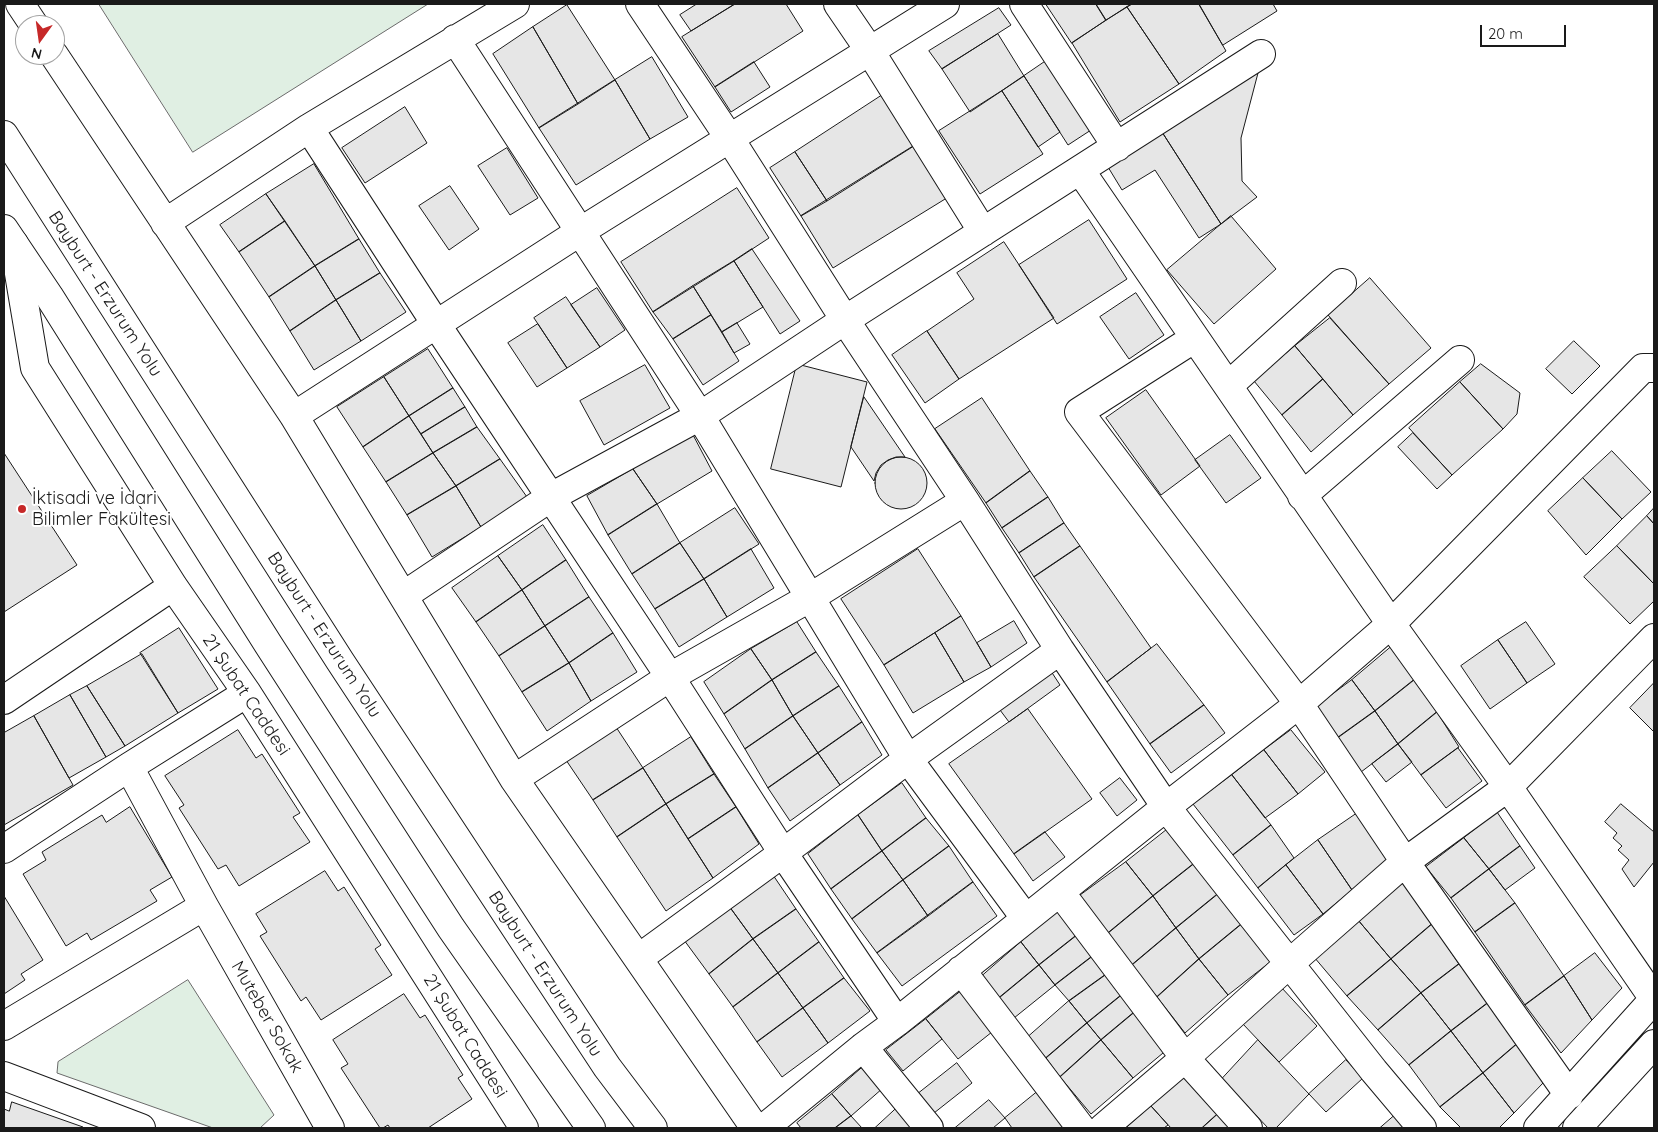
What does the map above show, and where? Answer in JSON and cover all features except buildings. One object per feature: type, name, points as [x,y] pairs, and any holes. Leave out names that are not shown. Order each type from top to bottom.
[{"type":"main road","points":[[20,4],[27,15]]},
{"type":"main road","points":[[165,223],[309,128],[514,4]]},
{"type":"main road","points":[[640,4],[730,139],[845,320],[965,501],[1060,650],[1166,807],[1374,1071],[1422,1128]]},
{"type":"main road","points":[[838,4],[870,51],[983,232]]},
{"type":"main road","points":[[294,416],[580,232],[945,4]]},
{"type":"main road","points":[[1024,4],[1117,147]]},
{"type":"main road","points":[[455,39],[700,416],[908,759],[1026,919]]},
{"type":"main road","points":[[403,596],[551,497],[700,416],[845,320],[1261,54]]},
{"type":"main road","points":[[61,65],[294,416],[514,779],[756,1128]]},
{"type":"main road","points":[[309,128],[436,324],[670,677],[784,854],[897,1022]]},
{"type":"main road","name":"Bayburt - Erzurum Yolu","points":[[4,135],[340,660],[607,1067],[653,1128]]},
{"type":"main road","points":[[1080,170],[1390,624],[1508,787],[1654,999],[1538,1128]]},
{"type":"main road","points":[[9,237],[49,296],[262,635],[451,928],[591,1128]]},
{"type":"main road","name":"21 Şubat Caddesi","points":[[9,237],[35,368],[173,586],[247,693],[524,1128]]},
{"type":"main road","points":[[1228,386],[1342,283]]},
{"type":"main road","points":[[1195,338],[1079,412],[1298,704],[1405,862],[1568,1095]]},
{"type":"main road","points":[[1302,496],[1460,360]]},
{"type":"main road","points":[[764,1128],[863,1047],[1298,704],[1390,624],[1644,368],[1654,368]]},
{"type":"main road","points":[[514,779],[670,677],[811,597],[965,501]]},
{"type":"main road","points":[[4,700],[173,586]]},
{"type":"main road","points":[[1103,1128],[1185,1058],[1405,862],[1508,787],[1654,638]]},
{"type":"main road","points":[[639,958],[784,854],[908,759],[1060,650]]},
{"type":"main road","points":[[4,850],[129,767],[247,693]]},
{"type":"main road","name":"Muteber Sokak","points":[[129,767],[204,906],[330,1128]]},
{"type":"main road","points":[[1060,892],[1185,1058],[1248,1128]]},
{"type":"main road","points":[[4,1026],[204,906]]},
{"type":"main road","points":[[961,970],[1081,1128]]},
{"type":"main road","points":[[1577,1128],[1654,1044]]},
{"type":"main road","points":[[863,1047],[930,1128]]},
{"type":"main road","points":[[4,1076],[141,1128]]},
{"type":"green space","points":[[99,4],[428,4],[193,152]]},
{"type":"green space","points":[[188,980],[274,1115],[260,1128],[213,1128],[57,1073],[58,1062]]},
{"type":"place","name":"İktisadi ve İdari Bilimler Fakültesi","points":[[22,509]]}]
